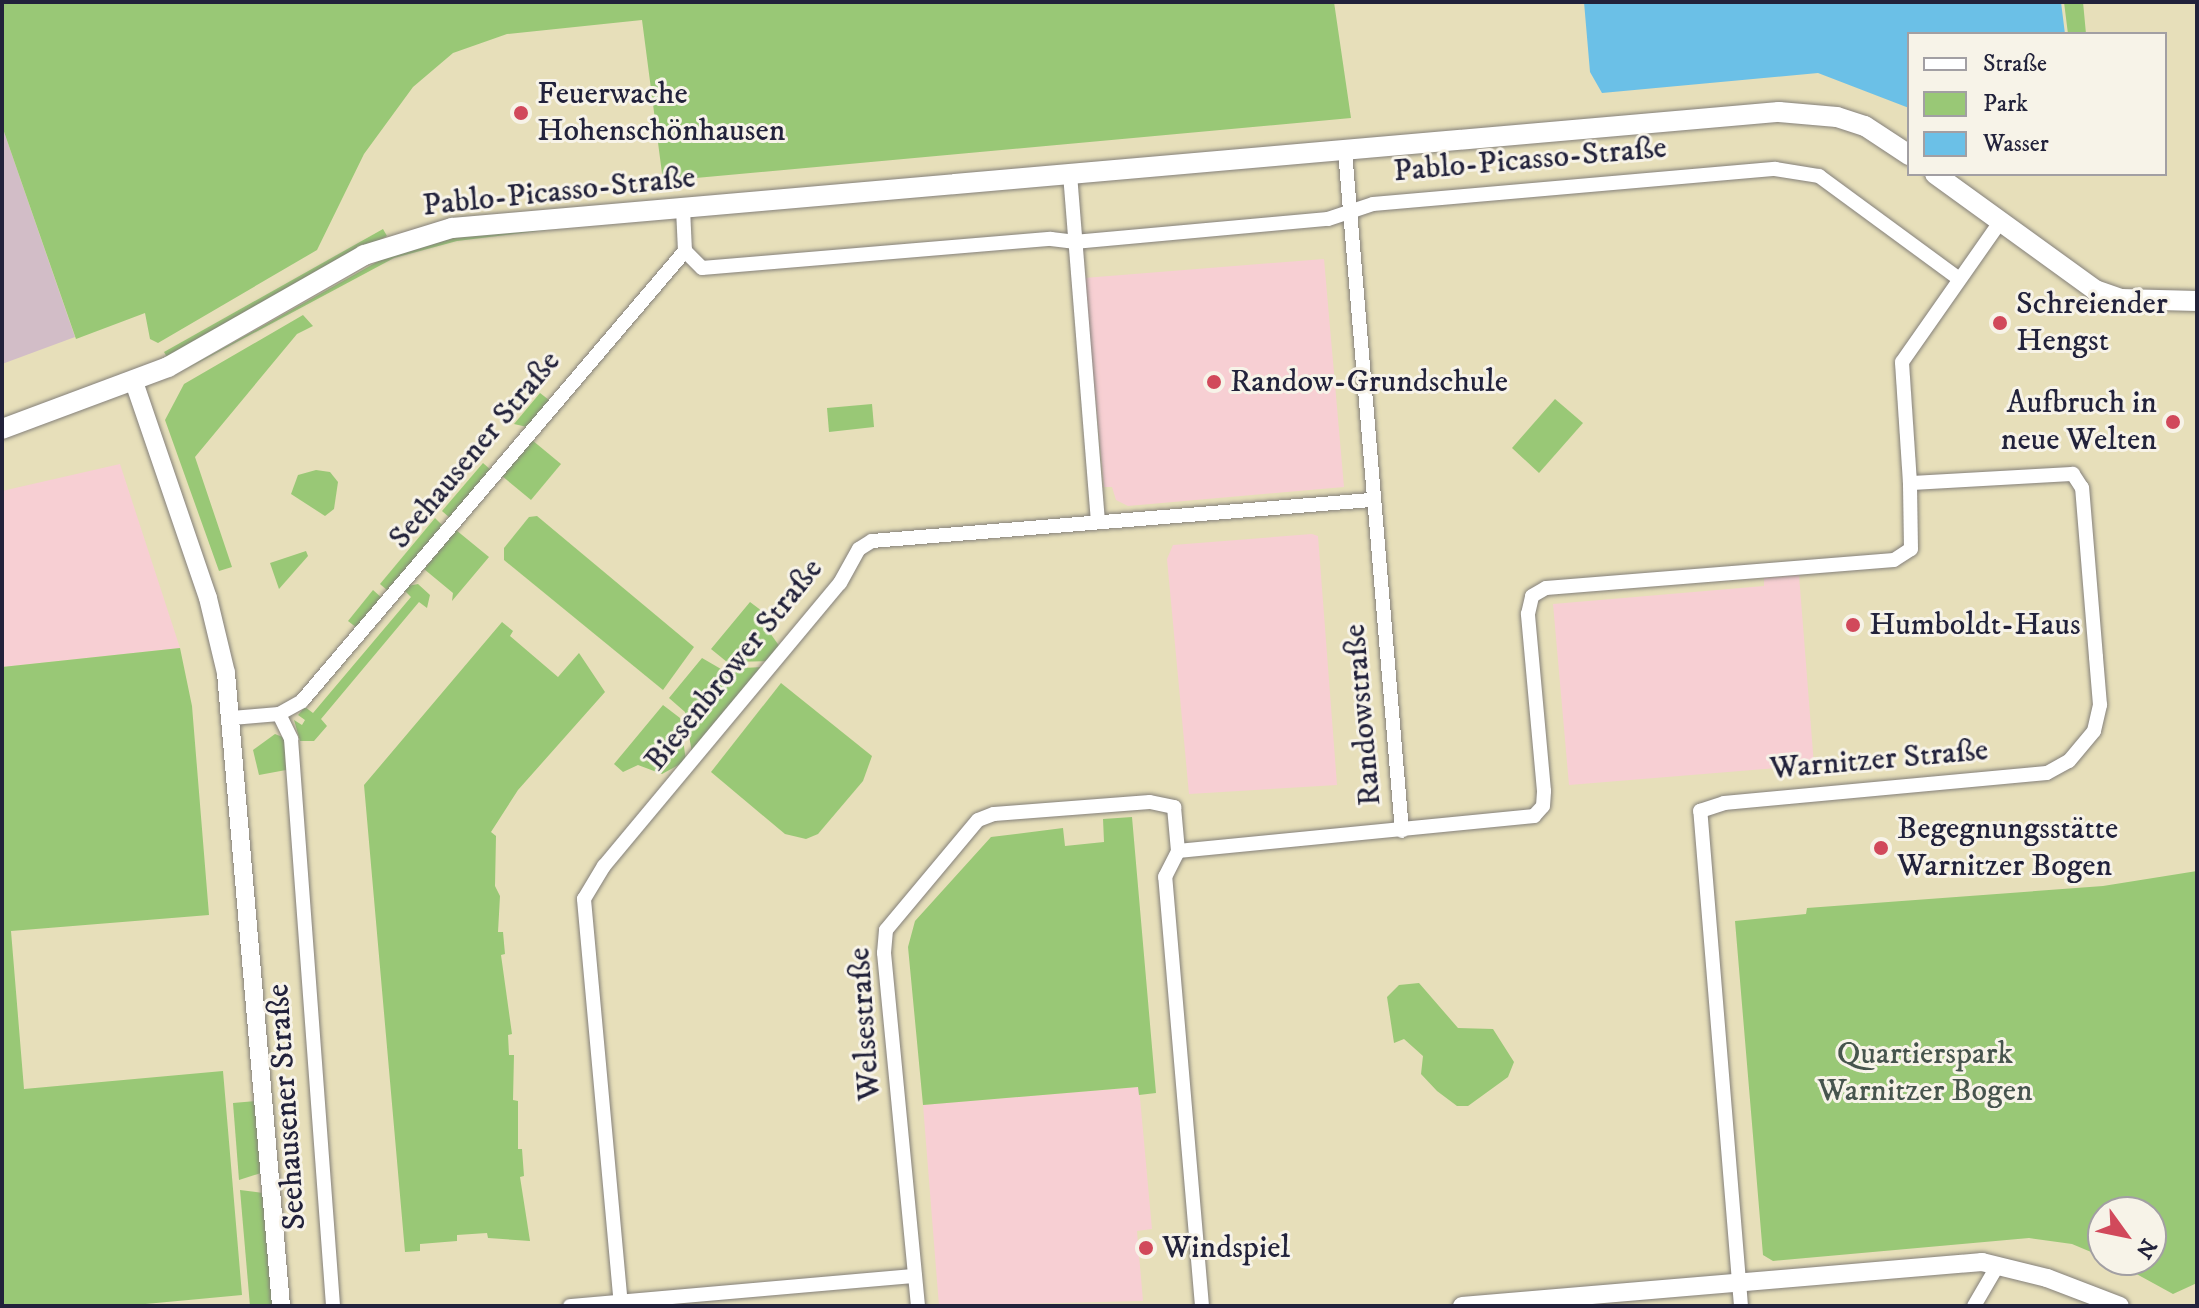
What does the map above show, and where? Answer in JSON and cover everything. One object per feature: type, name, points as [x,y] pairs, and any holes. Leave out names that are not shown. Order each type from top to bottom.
[{"type":"main road","name":"Pablo-Picasso-Straße","points":[[2,429],[134,382],[182,361],[392,243],[484,224],[1807,112],[1865,126],[1907,154]]},
{"type":"main road","points":[[1938,176],[2108,295],[2197,301]]},
{"type":"street","name":"Randowstraße","points":[[1178,851],[1402,831],[1371,500],[1345,151]]},
{"type":"street","name":"Pablo-Picasso-Straße","points":[[685,251],[702,268],[1051,239],[1074,242],[1349,213],[1373,204],[1800,170],[1819,176],[1959,279]]},
{"type":"street","points":[[1070,174],[1098,522]]},
{"type":"street","points":[[683,208],[685,251]]},
{"type":"street","points":[[1402,831],[1521,821],[1543,806],[1528,614],[1532,596],[1546,588],[1894,560],[1911,549],[1902,362],[2000,222]]},
{"type":"street","name":"Seehausener Straße","points":[[333,1306],[291,739],[279,714],[302,701],[685,251]]},
{"type":"street","name":"Seehausener Straße","points":[[134,382],[219,635],[232,718],[281,1306]]},
{"type":"street","name":"Warnitzer Straße","points":[[1739,1281],[1700,811],[1724,803],[2047,773],[2083,748],[2100,705],[2082,488],[2073,474],[1910,483]]},
{"type":"street","name":"Biesenbrower Straße","points":[[621,1304],[584,899],[591,882],[840,583],[859,549],[872,541],[1371,500]]},
{"type":"street","points":[[232,718],[279,714]]},
{"type":"street","name":"Welsestraße","points":[[918,1306],[884,953],[886,930],[978,820],[994,814],[1150,802],[1174,807],[1178,851]]},
{"type":"street","points":[[1178,851],[1165,877],[1202,1306]]},
{"type":"street","points":[[1974,1306],[1998,1265]]},
{"type":"street","points":[[1462,1306],[1739,1281],[1998,1265],[2120,1306]]},
{"type":"street","points":[[570,1306],[621,1304],[915,1276]]},
{"type":"street","points":[[1739,1281],[1741,1306]]},
{"type":"shaded area","points":[[2,126],[75,337],[2,364]]},
{"type":"shaded area","name":"Randow-Grundschule","points":[[1324,259],[1344,487],[1128,506],[1116,500],[1112,487],[1104,487],[1084,278]]},
{"type":"shaded area","points":[[120,464],[180,648],[2,667],[2,491]]},
{"type":"shaded area","points":[[1318,536],[1337,785],[1189,794],[1167,559],[1173,545]]},
{"type":"shaded area","points":[[1799,575],[1814,765],[1569,785],[1553,604],[1764,586],[1764,578]]},
{"type":"shaded area","points":[[1139,1087],[1152,1229],[1137,1231],[1143,1301],[939,1306],[923,1105]]},
{"type":"green space","points":[[2,2],[1334,2],[1351,118],[663,181],[642,20],[507,34],[453,53],[413,87],[364,154],[317,250],[158,343],[150,339],[145,313],[76,339],[2,126]]},
{"type":"green space","points":[[2064,2],[2083,2],[2086,32],[2068,32]]},
{"type":"green space","points":[[586,225],[457,241],[394,258],[179,373],[384,258],[456,237]]},
{"type":"green space","points":[[383,229],[387,236],[167,357],[164,352]]},
{"type":"green space","points":[[303,315],[313,326],[297,334],[195,457],[232,567],[219,571],[165,420],[184,384]]},
{"type":"green space","points":[[540,393],[549,400],[527,427],[514,424]]},
{"type":"green space","points":[[1555,399],[1583,423],[1539,473],[1512,448]]},
{"type":"green space","points":[[872,404],[874,427],[829,432],[827,408]]},
{"type":"green space","points":[[532,440],[561,464],[531,500],[502,476]]},
{"type":"green space","points":[[483,463],[491,470],[450,518],[442,511]]},
{"type":"green space","points":[[316,470],[330,472],[338,482],[334,509],[325,516],[291,494],[298,475]]},
{"type":"green space","points":[[537,516],[694,647],[663,690],[504,560],[504,548],[529,517]]},
{"type":"green space","points":[[435,518],[443,526],[388,591],[380,584]]},
{"type":"green space","points":[[456,530],[489,557],[452,601],[453,593],[424,569]]},
{"type":"green space","points":[[306,551],[308,556],[279,589],[270,563]]},
{"type":"green space","points":[[418,584],[430,595],[427,608],[419,602],[321,719],[327,726],[314,741],[300,741],[294,720],[302,725],[305,720],[298,715],[305,707],[313,713],[411,597],[405,591],[408,586]]},
{"type":"green space","points":[[373,590],[382,598],[357,628],[348,621]]},
{"type":"green space","points":[[750,602],[766,614],[770,633],[780,647],[770,661],[727,662],[711,649]]},
{"type":"green space","points":[[502,622],[513,631],[510,636],[558,677],[579,653],[605,692],[518,790],[491,832],[496,836],[495,886],[500,896],[498,932],[503,932],[505,954],[501,955],[512,1034],[508,1035],[509,1055],[514,1055],[513,1100],[518,1101],[518,1149],[522,1149],[524,1176],[520,1177],[530,1241],[488,1238],[487,1233],[457,1235],[457,1241],[420,1244],[420,1251],[405,1252],[364,785]]},
{"type":"green space","points":[[180,648],[192,706],[209,915],[11,931],[24,1089],[223,1071],[242,1295],[124,1306],[2,1306],[2,667]]},
{"type":"green space","points":[[702,658],[721,669],[764,667],[692,753],[685,712],[669,698]]},
{"type":"green space","points":[[781,683],[872,756],[863,781],[818,834],[806,839],[785,834],[711,772]]},
{"type":"green space","points":[[663,705],[680,718],[686,761],[662,774],[638,765],[623,772],[614,764]]},
{"type":"green space","points":[[275,734],[285,738],[286,770],[259,775],[253,750]]},
{"type":"green space","points":[[1132,817],[1156,1093],[1139,1095],[1138,1087],[923,1105],[908,947],[915,921],[991,837],[1063,828],[1065,846],[1104,842],[1103,819]]},
{"type":"green space","name":"Quartierspark Warnitzer Bogen","points":[[2197,871],[2197,1283],[2173,1294],[2140,1276],[2167,1276],[2167,1196],[2087,1196],[2087,1250],[2072,1244],[2029,1238],[1773,1261],[1763,1255],[1735,921],[1806,914],[1807,908],[2103,886]]},
{"type":"green space","points":[[1419,983],[1458,1028],[1493,1029],[1514,1062],[1508,1077],[1468,1106],[1457,1106],[1437,1091],[1421,1074],[1423,1056],[1404,1039],[1394,1043],[1387,997],[1399,985]]},
{"type":"green space","points":[[256,1101],[261,1173],[239,1180],[233,1103]]},
{"type":"green space","points":[[240,1190],[263,1193],[273,1306],[250,1306]]},
{"type":"water","points":[[1584,2],[2061,2],[2065,32],[1907,32],[1907,107],[1818,73],[1602,93],[1590,72]]},
{"type":"place","name":"Feuerwache Hohenschönhausen","points":[[521,113]]},
{"type":"place","name":"Schreiender Hengst","points":[[2000,323]]},
{"type":"place","name":"Randow-Grundschule","points":[[1214,382]]},
{"type":"place","name":"Aufbruch in neue Welten","points":[[2173,422]]},
{"type":"place","name":"Humboldt-Haus","points":[[1853,625]]},
{"type":"place","name":"Begegnungsstätte Warnitzer Bogen","points":[[1881,848]]},
{"type":"place","name":"Windspiel","points":[[1146,1248]]}]
